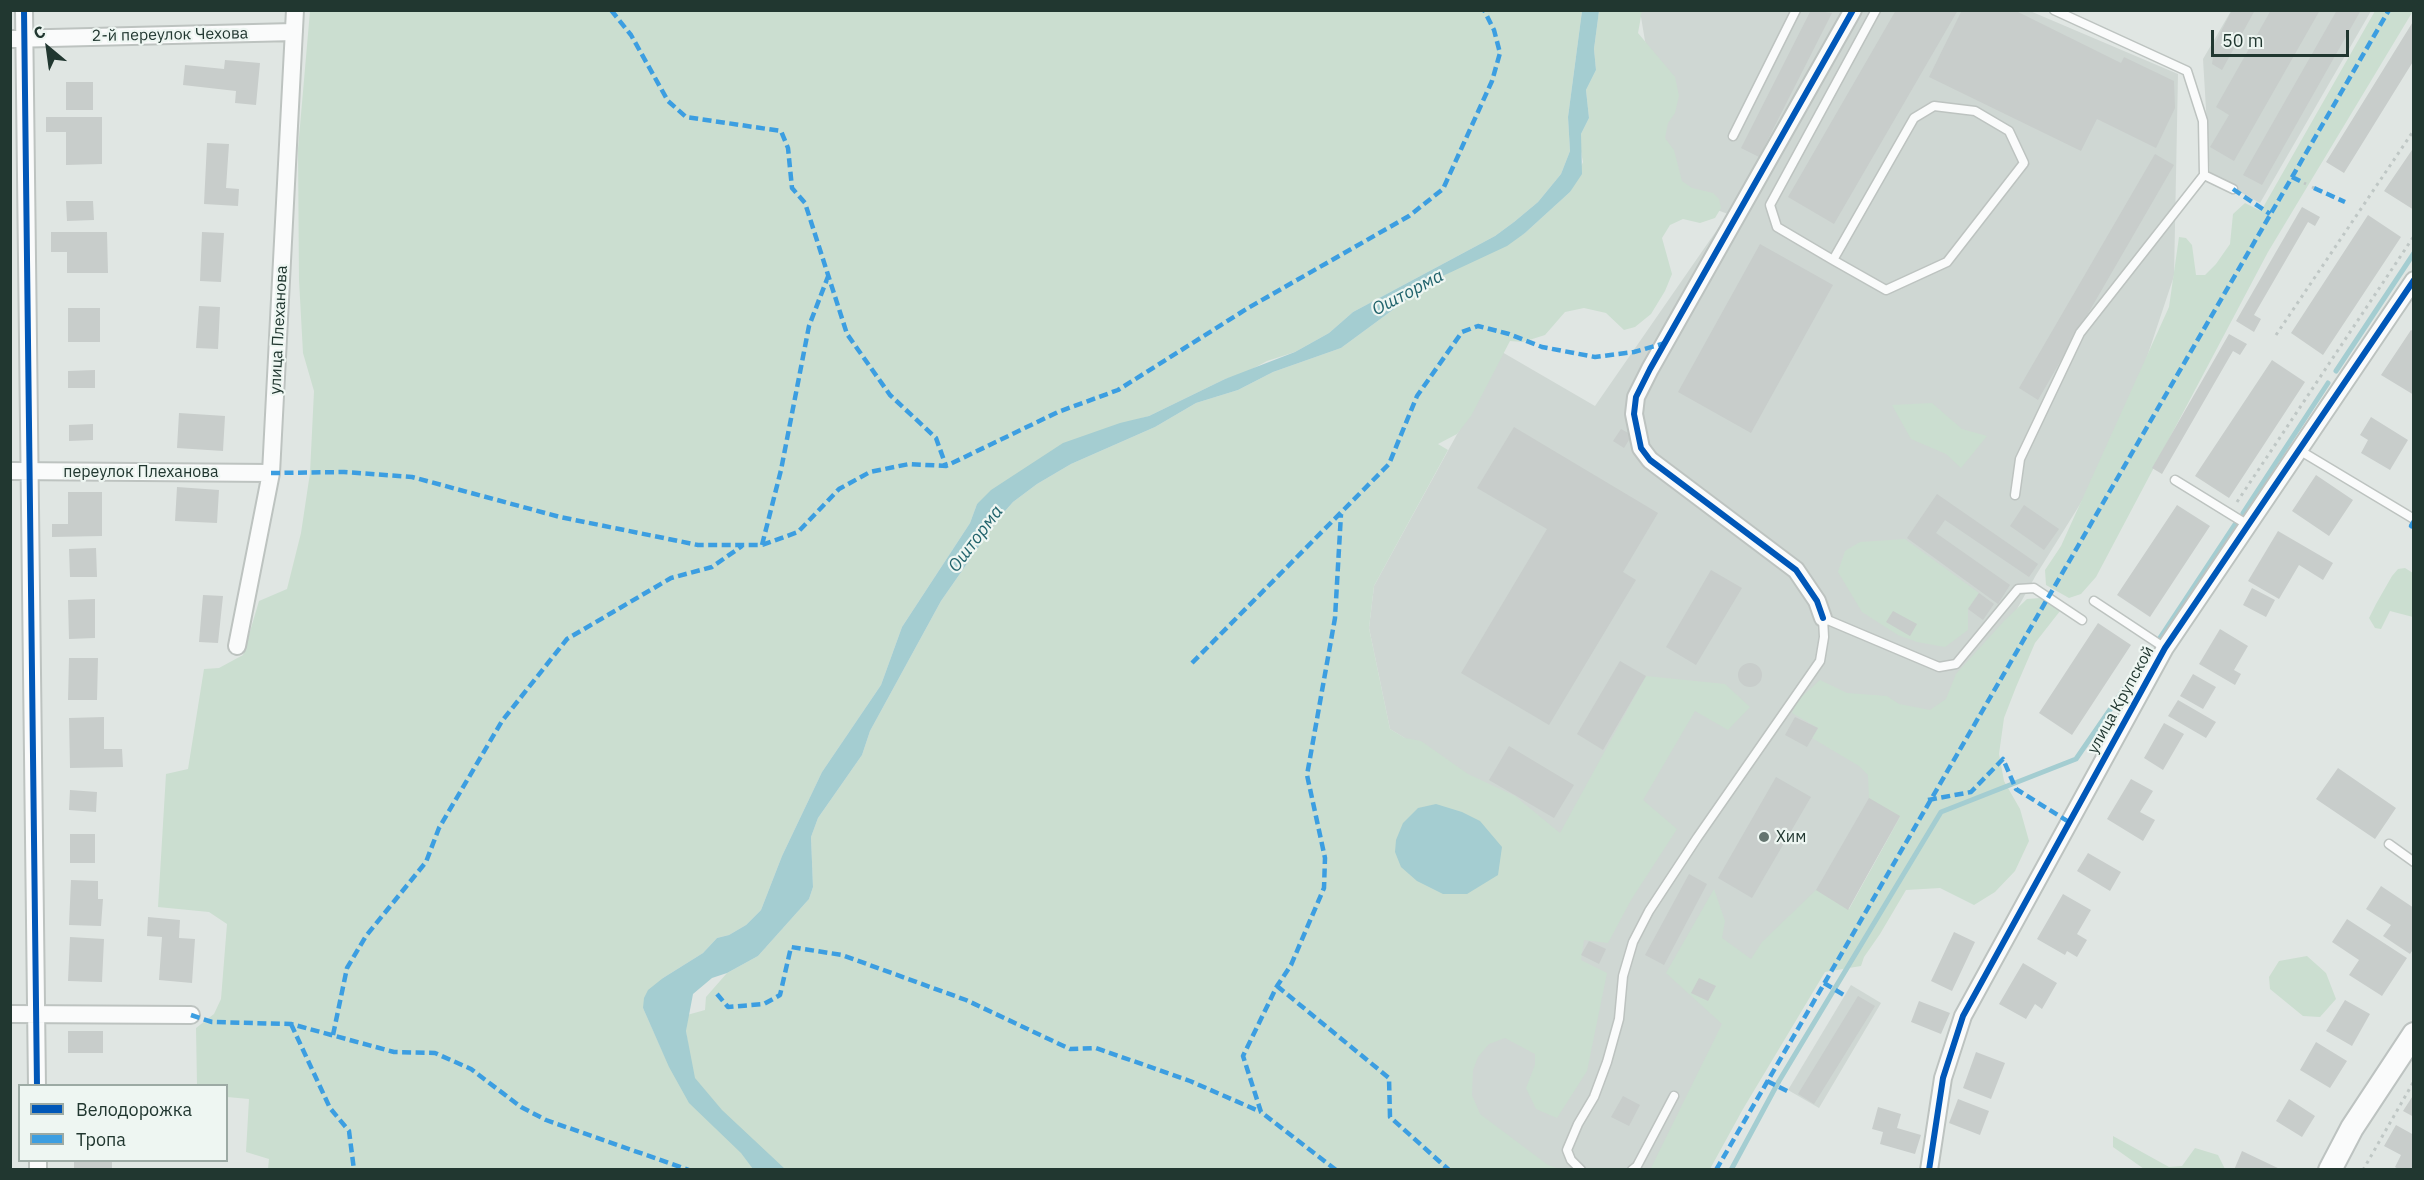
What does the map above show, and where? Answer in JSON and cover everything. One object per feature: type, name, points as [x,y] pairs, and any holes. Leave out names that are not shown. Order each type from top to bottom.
[{"type":"street","points":[[24,10],[17,39],[30,471],[37,1084]]},
{"type":"street","name":"улица Плеханова","points":[[237,646],[271,473],[295,10]]},
{"type":"street","points":[[1823,618],[1817,602],[1796,570],[1661,471],[1650,460],[1641,448],[1634,414],[1636,397],[1650,369],[1853,10]]},
{"type":"street","name":"2-й переулок Чехова","points":[[17,39],[294,32]]},
{"type":"street","name":"улица Крупской","points":[[1929,1170],[1943,1078],[1964,1016],[2164,648],[2414,280]]},
{"type":"street","name":"переулок Плеханова","points":[[10,471],[271,473]]},
{"type":"street","points":[[10,1014],[191,1015]]},
{"type":"street","points":[[2330,1170],[2352,1128],[2414,1034]]},
{"type":"lane","points":[[1733,136],[1796,10]]},
{"type":"lane","points":[[1833,260],[1914,118],[1934,106],[1976,111],[2008,131],[2024,163],[1947,262],[1886,290],[1833,260],[1777,227],[1770,205],[1876,10]]},
{"type":"lane","points":[[2015,495],[2020,459],[2080,333],[2204,175],[2203,121],[2187,71],[2054,10]]},
{"type":"lane","points":[[2204,175],[2233,189]]},
{"type":"lane","points":[[2299,450],[2414,519]]},
{"type":"lane","points":[[2175,480],[2248,525]]},
{"type":"lane","points":[[1581,1170],[1571,1160],[1568,1150],[1578,1124],[1594,1097],[1607,1062],[1619,1019],[1623,976],[1633,942],[1649,911],[1691,847],[1820,661],[1824,637],[1823,618],[1939,667],[1956,664],[2018,589],[2034,588],[2082,620]]},
{"type":"lane","points":[[2094,601],[2164,648]]},
{"type":"lane","points":[[2389,844],[2414,862]]},
{"type":"lane","points":[[1632,1170],[1637,1166],[1674,1096]]},
{"type":"path","points":[[2276,335],[2414,130]]},
{"type":"path","points":[[2229,513],[2414,236]]},
{"type":"path","points":[[2363,1170],[2414,1081]]},
{"type":"shaded area","points":[[1640,11],[2030,11],[2178,74],[2174,276],[2141,375],[2102,469],[2036,575],[1915,792],[1696,1169],[1472,1169],[1405,1108],[1560,834],[1390,729],[1369,628],[1374,586],[1502,352],[1595,406],[1728,214],[1655,187],[1647,53]]},
{"type":"shaded area","points":[[2231,11],[2371,11],[2260,203],[2210,176],[2203,59]]},
{"type":"shaded area","points":[[1851,985],[1881,1003],[1819,1108],[1788,1090]]},
{"type":"green space","points":[[310,11],[1582,11],[1568,117],[1570,151],[1561,174],[1538,202],[1514,222],[1495,236],[1353,312],[1329,333],[1295,352],[1267,361],[1243,374],[1225,379],[1149,416],[1135,420],[977,504],[970,523],[902,627],[881,685],[822,772],[782,856],[761,910],[746,925],[729,935],[717,938],[703,953],[663,978],[643,1008],[665,1057],[690,1058],[686,1031],[687,1015],[705,1010],[706,997],[727,973],[758,956],[809,899],[813,887],[811,837],[818,818],[862,755],[870,731],[941,601],[998,519],[1013,502],[1037,484],[1071,464],[1155,427],[1196,403],[1238,390],[1273,372],[1341,348],[1432,281],[1525,233],[1570,192],[1583,162],[1580,147],[1581,134],[1589,118],[1586,90],[1596,70],[1594,49],[1599,11],[1642,11],[1638,33],[1675,77],[1679,96],[1675,113],[1668,123],[1665,138],[1674,150],[1682,181],[1692,188],[1713,193],[1719,199],[1721,208],[1715,218],[1700,223],[1683,219],[1670,225],[1662,238],[1672,274],[1651,314],[1635,327],[1624,330],[1606,313],[1584,308],[1565,312],[1545,335],[1523,342],[1510,341],[1471,416],[1457,434],[1438,444],[1448,450],[1374,586],[1369,628],[1390,729],[1405,738],[1421,741],[1468,774],[1515,796],[1560,833],[1646,676],[1725,684],[1750,707],[1728,730],[1695,711],[1643,800],[1677,829],[1631,900],[1608,943],[1584,940],[1581,960],[1607,973],[1587,1071],[1557,1118],[1536,1109],[1526,1088],[1535,1065],[1535,1054],[1505,1038],[1489,1044],[1478,1057],[1473,1070],[1472,1095],[1480,1114],[1548,1165],[1559,1169],[784,1170],[740,1150],[755,1169],[268,1169],[269,1159],[246,1152],[249,1099],[228,1097],[228,1084],[197,1084],[196,1028],[214,1014],[221,999],[227,924],[209,912],[158,907],[166,774],[188,769],[204,669],[219,668],[243,655],[259,601],[287,589],[301,533],[310,473],[314,391],[303,353],[299,280],[298,149]]},
{"type":"green space","points":[[2375,11],[2413,11],[2268,252],[2096,577],[2081,594],[2069,598],[2046,585],[2045,570],[2061,546],[2169,307],[2179,237],[2186,238],[2192,245],[2196,275],[2205,275],[2230,244],[2233,214],[2245,203],[2261,211]]},
{"type":"green space","points":[[1932,403],[1962,429],[1987,436],[1961,468],[1946,454],[1911,439],[1892,405]]},
{"type":"green space","points":[[1905,539],[1979,593],[1968,609],[1968,630],[1945,647],[1917,642],[1898,635],[1862,612],[1838,572],[1845,551],[1860,542]]},
{"type":"green space","points":[[2405,568],[2413,573],[2413,617],[2390,611],[2381,629],[2375,628],[2369,618],[2376,604],[2392,576],[2398,569]]},
{"type":"green space","points":[[2040,598],[2060,611],[2035,643],[2016,687],[2004,718],[1999,754],[2004,781],[2020,809],[2029,841],[2015,871],[1995,892],[1974,905],[1940,888],[1906,890],[1864,957],[1861,966],[1825,972],[1710,1169],[1650,1170],[1722,1024],[1666,973],[1714,889],[1725,921],[1722,938],[1751,959],[1762,942],[1816,890],[1849,909],[1900,817],[1869,798],[1868,775],[1859,766],[1812,738],[1818,728],[1792,713],[1797,701],[1820,680],[1847,693],[1887,696],[1899,704],[1930,710],[1946,699],[1956,674],[2004,621],[2027,599]]},
{"type":"green space","points":[[2307,956],[2326,973],[2336,999],[2320,1017],[2303,1016],[2270,989],[2269,977],[2279,961]]},
{"type":"green space","points":[[2113,1136],[2169,1167],[2182,1166],[2195,1148],[2218,1155],[2225,1169],[2144,1169],[2113,1147]]},
{"type":"water","name":"Ошторма","points":[[1582,11],[1599,11],[1594,49],[1596,70],[1586,90],[1589,118],[1581,134],[1582,174],[1570,192],[1525,233],[1507,246],[1432,281],[1341,348],[1273,372],[1238,390],[1196,403],[1155,427],[1071,464],[1037,484],[1013,502],[998,519],[941,601],[870,731],[862,755],[818,818],[811,837],[813,887],[809,899],[758,956],[727,973],[712,978],[693,994],[686,1031],[695,1078],[722,1110],[785,1169],[753,1169],[741,1153],[689,1103],[669,1067],[643,1008],[644,998],[648,990],[663,978],[703,953],[717,938],[729,935],[746,925],[761,910],[782,856],[822,772],[881,685],[902,627],[970,523],[977,504],[991,490],[1063,443],[1120,423],[1149,416],[1225,379],[1295,352],[1329,333],[1353,312],[1495,236],[1514,222],[1538,202],[1561,174],[1570,151],[1568,117]]},
{"type":"water","points":[[1436,804],[1462,812],[1480,821],[1502,847],[1498,875],[1467,894],[1443,894],[1417,881],[1401,867],[1395,852],[1396,840],[1403,823],[1418,808]]},
{"type":"building","points":[[1811,10],[1832,13],[1759,157],[1741,148]]},
{"type":"building","points":[[1896,10],[1958,10],[1834,224],[1788,197]]},
{"type":"building","points":[[1962,10],[2014,10],[2121,63],[2124,57],[2174,81],[2175,108],[2156,148],[2097,119],[2081,151],[1929,77]]},
{"type":"building","points":[[2232,10],[2255,10],[2222,70],[2212,64],[2215,43]]},
{"type":"building","points":[[2271,10],[2320,10],[2234,161],[2210,147],[2229,115],[2216,107]]},
{"type":"building","points":[[2337,10],[2361,10],[2262,185],[2243,175]]},
{"type":"building","points":[[2414,20],[2414,60],[2344,173],[2326,162]]},
{"type":"building","points":[[225,60],[260,63],[256,105],[235,103],[236,91],[183,85],[185,65],[224,69]]},
{"type":"building","points":[[66,82],[93,82],[93,110],[66,110]]},
{"type":"building","points":[[46,117],[102,117],[102,164],[66,165],[66,132],[46,132]]},
{"type":"building","points":[[207,143],[229,144],[226,188],[239,189],[238,206],[204,204]]},
{"type":"building","points":[[2414,147],[2414,210],[2384,191]]},
{"type":"building","points":[[2155,154],[2174,165],[2038,400],[2019,388]]},
{"type":"building","points":[[66,201],[93,201],[94,220],[67,221]]},
{"type":"building","points":[[2302,207],[2320,217],[2315,226],[2308,222],[2254,315],[2261,319],[2254,332],[2236,321]]},
{"type":"building","points":[[2368,215],[2401,237],[2323,355],[2291,333]]},
{"type":"building","points":[[51,232],[107,232],[108,273],[67,273],[67,252],[51,252]]},
{"type":"building","points":[[202,232],[224,233],[221,282],[200,281]]},
{"type":"building","points":[[1760,244],[1833,285],[1751,433],[1678,392]]},
{"type":"building","points":[[199,306],[220,307],[218,349],[196,348]]},
{"type":"building","points":[[68,308],[100,308],[100,342],[68,342]]},
{"type":"building","points":[[2411,330],[2414,332],[2414,395],[2381,375]]},
{"type":"building","points":[[2229,334],[2247,344],[2240,355],[2233,351],[2162,474],[2152,468]]},
{"type":"building","points":[[2272,360],[2305,382],[2229,498],[2195,476]]},
{"type":"building","points":[[95,370],[95,388],[68,388],[68,371]]},
{"type":"building","points":[[179,413],[225,416],[223,451],[177,448]]},
{"type":"building","points":[[2371,417],[2408,440],[2390,470],[2361,453],[2368,440],[2360,435]]},
{"type":"building","points":[[93,424],[93,440],[69,441],[69,425]]},
{"type":"building","points":[[1514,427],[1658,513],[1623,572],[1636,580],[1549,725],[1461,673],[1547,529],[1477,488]]},
{"type":"building","points":[[1621,429],[1632,435],[1624,448],[1613,441]]},
{"type":"building","points":[[2316,475],[2353,500],[2329,536],[2292,511]]},
{"type":"building","points":[[177,487],[219,490],[217,523],[175,521]]},
{"type":"building","points":[[68,492],[102,492],[102,536],[52,537],[52,524],[68,524]]},
{"type":"building","points":[[1937,494],[2038,564],[2029,577],[1945,520],[1936,533],[2010,585],[1998,604],[1907,538]]},
{"type":"building","points":[[2024,505],[2059,529],[2044,550],[2010,526]]},
{"type":"building","points":[[2177,505],[2210,526],[2150,617],[2117,595]]},
{"type":"building","points":[[2278,531],[2333,563],[2323,580],[2299,565],[2279,599],[2248,581]]},
{"type":"building","points":[[96,548],[97,577],[70,577],[69,549]]},
{"type":"building","points":[[1711,570],[1742,588],[1696,665],[1666,647]]},
{"type":"building","points":[[2252,588],[2275,600],[2266,617],[2243,605]]},
{"type":"building","points":[[1979,593],[1994,604],[1983,620],[1968,609]]},
{"type":"building","points":[[203,595],[223,596],[218,643],[199,642]]},
{"type":"building","points":[[95,599],[95,638],[69,639],[68,600]]},
{"type":"building","points":[[1893,611],[1917,624],[1910,636],[1886,622]]},
{"type":"building","points":[[2098,623],[2131,645],[2072,735],[2039,713]]},
{"type":"building","points":[[2220,629],[2248,646],[2234,670],[2241,674],[2235,685],[2199,664]]},
{"type":"building","points":[[69,658],[98,658],[97,700],[68,700]]},
{"type":"building","points":[[1620,661],[1646,676],[1603,750],[1577,734]]},
{"type":"building","points":[[1750,663],[1755,664],[1761,670],[1761,680],[1755,686],[1750,687],[1745,686],[1739,680],[1738,675],[1739,670],[1745,664]]},
{"type":"building","points":[[2193,674],[2216,687],[2203,709],[2180,696]]},
{"type":"building","points":[[2178,700],[2216,722],[2206,738],[2168,716]]},
{"type":"building","points":[[104,717],[104,749],[122,749],[123,767],[70,768],[69,718]]},
{"type":"building","points":[[1795,717],[1818,728],[1807,747],[1785,735]]},
{"type":"building","points":[[2164,723],[2184,734],[2163,770],[2144,758]]},
{"type":"building","points":[[1509,746],[1574,785],[1554,818],[1489,780]]},
{"type":"building","points":[[2338,768],[2396,808],[2375,839],[2316,799]]},
{"type":"building","name":"Хим","points":[[1776,777],[1811,797],[1752,898],[1718,878]]},
{"type":"building","points":[[2131,779],[2153,791],[2140,812],[2155,820],[2143,841],[2107,819]]},
{"type":"building","points":[[70,790],[97,792],[96,812],[69,810]]},
{"type":"building","points":[[1869,798],[1900,816],[1848,910],[1816,890]]},
{"type":"building","points":[[70,834],[95,834],[95,863],[70,863]]},
{"type":"building","points":[[2088,853],[2121,872],[2110,891],[2077,871]]},
{"type":"building","points":[[1689,874],[1707,884],[1664,965],[1645,955]]},
{"type":"building","points":[[71,880],[98,881],[98,899],[103,899],[101,926],[69,925]]},
{"type":"building","points":[[2381,886],[2414,908],[2414,948],[2410,954],[2383,936],[2391,925],[2366,909]]},
{"type":"building","points":[[2063,894],[2091,910],[2077,934],[2087,940],[2077,957],[2067,951],[2065,955],[2037,939]]},
{"type":"building","points":[[148,917],[180,920],[179,938],[195,939],[192,983],[159,980],[162,937],[147,936]]},
{"type":"building","points":[[2347,919],[2407,958],[2382,996],[2349,975],[2359,960],[2332,942]]},
{"type":"building","points":[[1954,932],[1975,942],[1952,991],[1931,981]]},
{"type":"building","points":[[70,937],[104,939],[102,982],[68,981]]},
{"type":"building","points":[[1589,941],[1606,949],[1599,964],[1581,955]]},
{"type":"building","points":[[2023,963],[2057,983],[2042,1009],[2035,1004],[2026,1019],[1999,1004]]},
{"type":"building","points":[[1699,978],[1716,986],[1708,1001],[1691,993]]},
{"type":"building","points":[[1858,996],[1875,1006],[1814,1104],[1798,1094]]},
{"type":"building","points":[[2345,1000],[2370,1014],[2352,1046],[2326,1031]]},
{"type":"building","points":[[1919,1001],[1950,1013],[1941,1034],[1911,1022]]},
{"type":"building","points":[[68,1031],[103,1031],[103,1053],[68,1053]]},
{"type":"building","points":[[2316,1042],[2347,1061],[2330,1088],[2300,1070]]},
{"type":"building","points":[[1976,1052],[2005,1063],[1991,1099],[1963,1088]]},
{"type":"building","points":[[2414,1094],[2414,1117],[2403,1111]]},
{"type":"building","points":[[1623,1096],[1640,1105],[1629,1126],[1611,1117]]},
{"type":"building","points":[[1958,1099],[1989,1111],[1980,1135],[1949,1123]]},
{"type":"building","points":[[2289,1099],[2315,1116],[2302,1137],[2276,1121]]},
{"type":"building","points":[[1878,1107],[1901,1114],[1897,1128],[1921,1135],[1915,1154],[1880,1144],[1883,1132],[1872,1129]]},
{"type":"building","points":[[2396,1125],[2414,1135],[2414,1170],[2400,1170],[2395,1167],[2401,1155],[2384,1146]]},
{"type":"building","points":[[2242,1151],[2282,1170],[2234,1170]]},
{"type":"building","points":[[74,1162],[112,1162],[112,1170],[74,1170]]},
{"type":"waterway","points":[[2336,371],[2414,253]]},
{"type":"waterway","points":[[2243,513],[2328,383]]},
{"type":"waterway","points":[[2160,638],[2236,523]]},
{"type":"waterway","points":[[1731,1170],[1779,1081],[1941,812],[2076,759],[2151,650]]},
{"type":"marked path","points":[[611,10],[631,35],[668,101],[686,117],[781,131],[788,148],[792,188],[805,203],[847,334],[890,395],[936,438],[946,466]]},
{"type":"marked path","points":[[271,473],[344,472],[412,477],[560,517],[698,545],[762,545],[798,532],[839,489],[870,472],[909,464],[946,466],[1058,412],[1118,390],[1248,308],[1409,216],[1443,189],[1492,81],[1500,53],[1494,30],[1484,10]]},
{"type":"marked path","points":[[1716,1170],[2389,10]]},
{"type":"marked path","points":[[2292,177],[2304,183]]},
{"type":"marked path","points":[[2314,188],[2345,202]]},
{"type":"marked path","points":[[2233,189],[2270,214]]},
{"type":"marked path","points":[[762,545],[781,470],[809,326],[829,274]]},
{"type":"marked path","points":[[1192,663],[1389,464],[1417,396],[1462,332],[1478,326],[1509,334],[1542,347],[1595,357],[1634,352],[1665,343]]},
{"type":"marked path","points":[[1336,1170],[1261,1112],[1243,1056],[1277,986],[1291,965],[1324,888],[1325,858],[1307,775],[1335,618],[1341,514]]},
{"type":"marked path","points":[[2414,521],[2411,526],[2414,527]]},
{"type":"marked path","points":[[333,1035],[347,968],[366,936],[426,862],[439,828],[502,721],[567,639],[671,578],[712,567],[742,546]]},
{"type":"marked path","points":[[1928,800],[1971,792],[2003,759],[2016,789],[2069,822]]},
{"type":"marked path","points":[[717,994],[728,1007],[764,1004],[780,995],[791,947],[842,955],[966,1000],[1070,1049],[1096,1048],[1190,1081],[1261,1112]]},
{"type":"marked path","points":[[1824,983],[1847,997]]},
{"type":"marked path","points":[[1277,986],[1389,1078],[1390,1117],[1449,1170]]},
{"type":"marked path","points":[[191,1015],[212,1022],[291,1024],[394,1052],[435,1053],[471,1069],[521,1107],[546,1120],[689,1170]]},
{"type":"marked path","points":[[291,1024],[330,1108],[349,1131],[354,1170]]},
{"type":"marked path","points":[[1767,1081],[1789,1092]]},
{"type":"cycle path","points":[[24,10],[37,1084]]},
{"type":"cycle path","points":[[1823,618],[1817,601],[1796,570],[1650,460],[1641,448],[1634,414],[1636,397],[1650,369],[1853,10]]},
{"type":"cycle path","points":[[1929,1170],[1943,1078],[1963,1016],[2165,648],[2414,280]]},
{"type":"place","name":"Хим","points":[[1764,837]]}]
